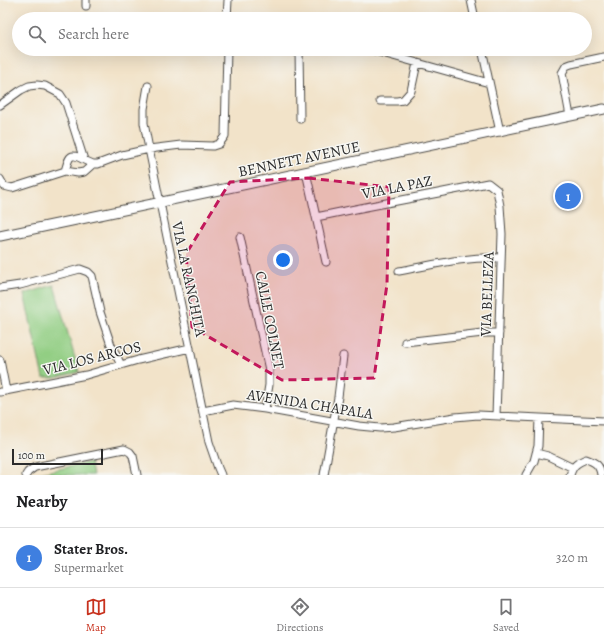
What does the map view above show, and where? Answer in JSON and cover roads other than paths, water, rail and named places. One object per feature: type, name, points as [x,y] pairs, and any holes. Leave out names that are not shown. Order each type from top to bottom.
[{"type":"street","points":[[227,12],[228,0]]},
{"type":"street","points":[[471,0],[474,12]]},
{"type":"street","points":[[65,171],[69,160],[75,155],[93,164],[98,164],[122,155],[149,150],[181,145],[214,146],[219,144],[225,136],[227,56]]},
{"type":"street","points":[[299,56],[300,119]]},
{"type":"street","points":[[392,56],[489,83]]},
{"type":"street","points":[[483,56],[500,132]]},
{"type":"street","points":[[570,116],[562,73],[566,66],[604,57]]},
{"type":"street","points":[[380,101],[403,100],[412,91],[417,63]]},
{"type":"street","points":[[0,105],[29,86],[45,86],[60,94],[66,103],[84,160]]},
{"type":"street","name":"VIA LA RANCHITA","points":[[148,86],[144,109],[144,123],[149,150],[209,442],[221,475]]},
{"type":"street","name":"BENNETT AVENUE","points":[[0,236],[604,109]]},
{"type":"street","points":[[0,179],[4,186],[12,188],[65,171],[78,173],[84,172],[93,164]]},
{"type":"street","points":[[306,172],[326,262]]},
{"type":"street","name":"VIA BELLEZA","points":[[484,184],[488,183],[497,190],[502,234],[496,416]]},
{"type":"street","name":"VIA LA PAZ","points":[[316,217],[484,184]]},
{"type":"street","name":"CALLE COLNET","points":[[240,237],[268,370],[269,384],[264,409]]},
{"type":"street","points":[[399,271],[470,258],[501,258]]},
{"type":"street","points":[[0,288],[20,285],[80,269],[88,272],[92,276],[100,312],[111,345],[121,365]]},
{"type":"street","points":[[405,342],[483,333],[499,334]]},
{"type":"street","name":"VIA LOS ARCOS","points":[[3,392],[86,375],[138,360],[190,348]]},
{"type":"street","points":[[324,475],[338,398],[343,356]]},
{"type":"street","points":[[0,360],[3,392]]},
{"type":"street","name":"AVENIDA CHAPALA","points":[[203,411],[233,405],[359,426],[380,428],[478,415],[604,421]]},
{"type":"street","points":[[526,475],[534,461],[538,446],[539,418]]},
{"type":"street","points":[[26,475],[35,467],[124,449],[130,452],[133,456],[137,475]]},
{"type":"street","points":[[536,453],[548,456],[572,471],[579,462],[586,459],[595,462],[600,468],[601,475]]},
{"type":"place","name":"Stater Bros.","points":[[568,196]]}]
